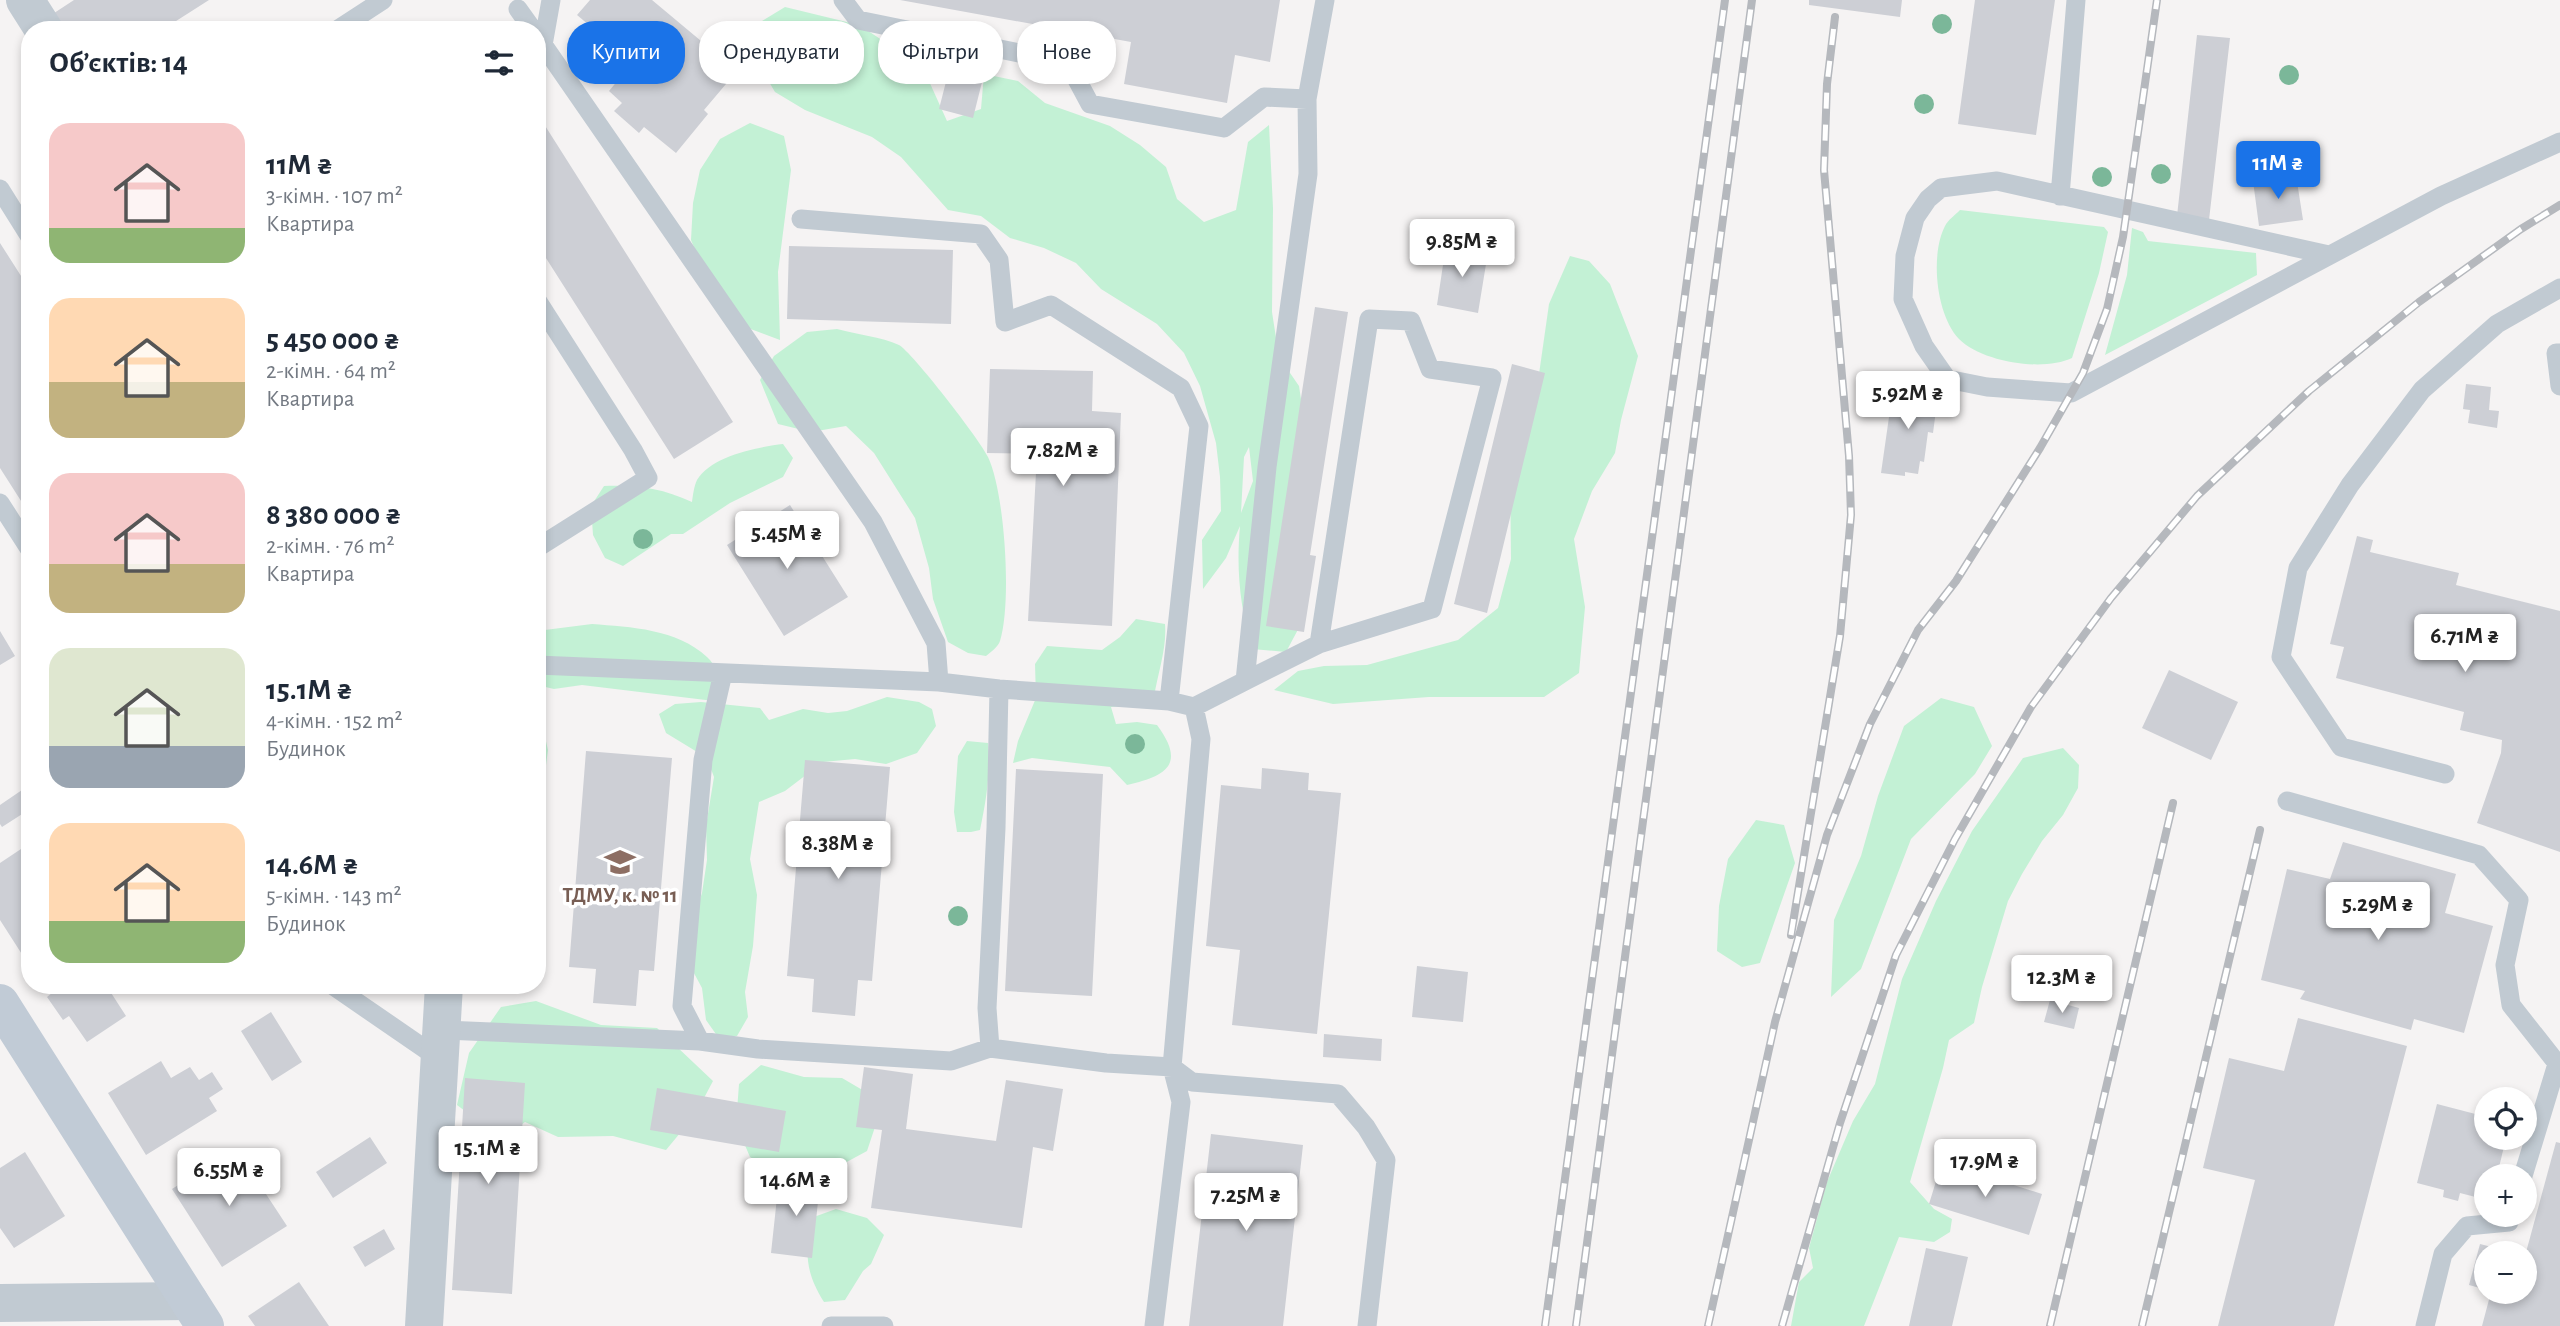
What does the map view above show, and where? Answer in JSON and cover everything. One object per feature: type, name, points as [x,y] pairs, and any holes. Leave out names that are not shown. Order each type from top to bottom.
[{"type":"main road","points":[[0,1003],[197,1314]]},
{"type":"street","points":[[25,0],[38,21]]},
{"type":"street","points":[[424,1326],[444,994]]},
{"type":"street","points":[[0,1303],[197,1314]]},
{"type":"lane","points":[[351,21],[383,0]]},
{"type":"lane","points":[[544,21],[551,0]]},
{"type":"lane","points":[[843,0],[858,20],[1068,64],[1090,104],[1224,128],[1264,97],[1307,99]]},
{"type":"lane","points":[[1245,681],[1267,467],[1308,174],[1307,99],[1325,0]]},
{"type":"lane","points":[[2060,196],[2076,0]]},
{"type":"lane","points":[[518,9],[527,21]]},
{"type":"lane","points":[[546,49],[873,522],[936,643],[939,682]]},
{"type":"lane","points":[[2329,255],[1997,181],[1941,188],[1927,199],[1915,218],[1905,256],[1903,299],[1924,346],[1947,379],[1987,387],[2071,393],[2441,196],[2560,142]]},
{"type":"lane","points":[[0,190],[21,223]]},
{"type":"lane","points":[[801,219],[981,234],[999,260],[1005,323],[1051,305],[1181,388],[1199,426],[1168,701]]},
{"type":"lane","points":[[2445,774],[2341,747],[2281,657],[2298,568],[2350,485],[2423,390],[2497,324],[2560,288]]},
{"type":"lane","points":[[546,314],[648,478],[546,542]]},
{"type":"lane","points":[[546,665],[939,682],[1168,701],[1194,707],[1319,644],[1433,609],[1492,378],[1430,369],[1411,321],[1369,319],[1319,644]]},
{"type":"lane","points":[[2560,353],[2556,353],[2560,386]]},
{"type":"lane","points":[[0,503],[21,536]]},
{"type":"lane","points":[[701,1041],[682,1006],[703,760],[723,673]]},
{"type":"lane","points":[[990,1048],[988,1008],[999,689]]},
{"type":"lane","points":[[1154,1326],[1181,1102],[1172,1067],[1201,739],[1194,707]]},
{"type":"lane","points":[[2287,801],[2479,855],[2519,900],[2505,965],[2511,1005],[2558,1065],[2527,1164]]},
{"type":"lane","points":[[348,994],[442,1045],[701,1041],[758,1049],[951,1061],[990,1048],[1106,1063],[1172,1067],[1192,1083],[1338,1094],[1366,1127],[1386,1160],[1367,1326]]},
{"type":"lane","points":[[2425,1326],[2443,1254],[2467,1226],[2474,1225]]},
{"type":"lane","points":[[831,1326],[884,1326]]},
{"type":"green space","points":[[785,7],[843,21],[762,21]]},
{"type":"green space","points":[[864,28],[878,37],[878,84],[930,84],[947,121],[981,109],[983,84],[1003,84],[1003,78],[1017,81],[1017,84],[1022,84],[1045,103],[1110,126],[1140,145],[1166,167],[1177,199],[1204,222],[1236,210],[1248,142],[1269,125],[1273,208],[1272,312],[1279,357],[1299,386],[1304,419],[1302,622],[1286,652],[1252,649],[1240,588],[1240,526],[1226,558],[1203,589],[1202,540],[1221,511],[1220,477],[1216,443],[1200,386],[1184,353],[1157,324],[1101,289],[1076,263],[1044,248],[1010,238],[981,216],[948,210],[901,157],[872,137],[805,110],[775,92],[770,84],[864,84]],"holes":[[[1249,447],[1253,481],[1241,513],[1244,457]]]},
{"type":"green space","points":[[750,123],[784,136],[791,170],[778,272],[780,340],[748,328],[704,271],[691,240],[693,203],[700,170],[720,139]]},
{"type":"green space","points":[[1960,210],[2104,227],[2108,232],[2099,273],[2072,358],[2045,364],[2013,362],[1982,354],[1959,339],[1945,315],[1937,268],[1940,238],[1945,226]]},
{"type":"green space","points":[[2132,228],[2143,232],[2148,241],[2256,253],[2257,275],[2105,355],[2127,275]]},
{"type":"green space","points":[[1570,256],[1589,261],[1610,284],[1638,356],[1615,453],[1592,491],[1574,539],[1585,607],[1579,673],[1544,697],[1429,697],[1333,704],[1274,690],[1298,671],[1324,666],[1367,665],[1458,640],[1498,608],[1511,559],[1510,470],[1537,388],[1549,304]]},
{"type":"green space","points":[[837,329],[899,345],[945,397],[988,457],[999,496],[1005,548],[1006,601],[1000,641],[986,656],[968,653],[948,642],[933,599],[929,568],[915,518],[874,453],[846,426],[811,432],[778,424],[760,380],[774,356],[807,332]]},
{"type":"green space","points":[[783,444],[793,458],[783,477],[730,503],[683,534],[671,534],[623,566],[605,558],[593,535],[591,506],[604,486],[649,488],[692,502],[697,480],[713,465],[748,450]]},
{"type":"green space","points":[[1136,619],[1165,624],[1154,697],[1135,705],[1111,707],[1116,724],[1137,722],[1157,725],[1170,750],[1171,759],[1168,766],[1153,777],[1127,785],[1110,767],[1032,758],[1013,763],[1018,741],[1036,698],[1035,664],[1047,646],[1102,650],[1120,637]]},
{"type":"green space","points":[[592,624],[622,626],[668,635],[682,640],[710,660],[727,690],[714,701],[582,685],[554,689],[546,687],[546,630]]},
{"type":"green space","points":[[887,697],[919,702],[932,709],[936,726],[917,753],[886,764],[855,759],[823,762],[785,791],[759,802],[750,859],[757,895],[753,946],[745,992],[748,1017],[737,1036],[718,1037],[706,1020],[702,988],[688,962],[691,926],[702,893],[707,860],[706,826],[714,777],[707,758],[666,733],[659,714],[675,704],[701,702],[760,708],[769,720],[803,709],[828,713],[847,711]]},
{"type":"green space","points":[[1941,698],[1974,707],[1992,746],[1975,774],[1911,839],[1861,969],[1831,997],[1834,920],[1861,856],[1878,796],[1904,726]]},
{"type":"green space","points":[[967,741],[988,743],[987,787],[980,830],[957,832],[954,812],[958,756]]},
{"type":"green space","points":[[2063,748],[2079,765],[2078,788],[2063,815],[2042,841],[2008,901],[1974,1023],[1949,1040],[1910,1182],[1934,1209],[1952,1219],[1950,1232],[1934,1242],[1899,1237],[1864,1326],[1791,1326],[1799,1282],[1813,1268],[1809,1248],[1827,1182],[1853,1121],[1875,1084],[1902,979],[1936,901],[1972,831],[2023,758]]},
{"type":"green space","points":[[1756,820],[1784,825],[1795,863],[1760,963],[1742,967],[1717,951],[1719,906],[1728,859]]},
{"type":"green space","points":[[536,1001],[601,1025],[657,1028],[713,1081],[695,1115],[666,1150],[613,1136],[558,1137],[525,1122],[502,1139],[457,1105],[469,1053],[501,1007]]},
{"type":"green space","points":[[761,1065],[804,1077],[842,1078],[871,1095],[877,1121],[867,1151],[830,1171],[779,1175],[750,1157],[736,1124],[739,1084]]},
{"type":"green space","points":[[836,1209],[867,1218],[884,1235],[871,1264],[863,1271],[845,1300],[824,1302],[813,1281],[808,1262],[809,1230],[811,1218]]},
{"type":"building","points":[[74,0],[209,0],[176,21],[45,19]]},
{"type":"building","points":[[590,0],[652,0],[677,21],[584,21],[577,15]]},
{"type":"building","points":[[900,0],[1280,0],[1270,62],[1235,55],[1227,103],[1124,84],[1131,42],[1116,39],[1116,21],[1017,21]]},
{"type":"building","points":[[1809,0],[1902,0],[1900,17],[1809,5]]},
{"type":"building","points":[[1975,0],[2055,0],[2036,135],[1958,124]]},
{"type":"building","points":[[685,28],[699,39],[699,84],[726,84],[704,110],[708,114],[676,153],[644,127],[639,133],[614,111],[622,103],[609,91],[615,84],[685,84]]},
{"type":"building","points":[[2197,35],[2230,38],[2209,220],[2177,216]]},
{"type":"building","points":[[945,84],[982,84],[973,118],[939,109]]},
{"type":"building","points":[[546,127],[733,422],[674,459],[546,258]]},
{"type":"building","points":[[2296,175],[2303,220],[2259,226],[2253,181]]},
{"type":"building","points":[[0,243],[21,276],[21,501],[0,468]]},
{"type":"building","points":[[1446,245],[1488,252],[1478,313],[1437,305]]},
{"type":"building","points":[[789,246],[953,250],[951,324],[787,319]]},
{"type":"building","points":[[1315,307],[1348,312],[1310,555],[1316,556],[1304,632],[1266,626]]},
{"type":"building","points":[[1512,364],[1545,373],[1487,613],[1454,604]]},
{"type":"building","points":[[990,369],[1093,371],[1092,411],[1121,413],[1112,626],[1028,621],[1037,454],[987,453]]},
{"type":"building","points":[[2466,384],[2491,387],[2489,410],[2499,411],[2497,428],[2468,423],[2470,410],[2463,409]]},
{"type":"building","points":[[1893,389],[1938,395],[1933,433],[1928,432],[1924,462],[1920,461],[1918,474],[1905,472],[1905,476],[1881,473]]},
{"type":"building","points":[[790,505],[848,597],[784,636],[727,545]]},
{"type":"building","points":[[2357,536],[2373,540],[2370,552],[2459,573],[2456,585],[2560,611],[2560,852],[2477,823],[2501,753],[2502,740],[2460,730],[2464,712],[2336,678],[2344,647],[2330,644]]},
{"type":"building","points":[[0,631],[15,656],[0,665]]},
{"type":"building","points":[[2169,670],[2238,702],[2211,760],[2142,728]]},
{"type":"building","name":"ТДМУ, к. № 11","points":[[586,751],[672,758],[654,971],[639,970],[636,1006],[593,1003],[596,969],[569,967]]},
{"type":"building","points":[[805,760],[890,767],[872,981],[858,980],[855,1016],[812,1012],[814,979],[787,976]]},
{"type":"building","points":[[1262,768],[1309,773],[1308,790],[1341,793],[1317,1034],[1232,1025],[1240,950],[1206,946],[1221,785],[1261,789]]},
{"type":"building","points":[[1016,769],[1103,774],[1092,996],[1005,991]]},
{"type":"building","points":[[21,791],[21,815],[2,827],[0,805]]},
{"type":"building","points":[[2343,842],[2456,874],[2445,913],[2493,926],[2464,1033],[2414,1019],[2411,1030],[2300,999],[2305,991],[2261,980],[2287,869],[2330,879]]},
{"type":"building","points":[[21,849],[21,953],[0,920],[0,863]]},
{"type":"building","points":[[1417,966],[1468,972],[1463,1022],[1412,1017]]},
{"type":"building","points":[[51,994],[112,994],[126,1016],[87,1042],[69,1016],[63,1020],[47,997]]},
{"type":"building","points":[[2050,1000],[2079,1008],[2074,1029],[2044,1022]]},
{"type":"building","points":[[271,1012],[302,1062],[272,1081],[241,1031]]},
{"type":"building","points":[[2298,1018],[2407,1046],[2334,1326],[2218,1326],[2255,1180],[2203,1168],[2229,1058],[2284,1071]]},
{"type":"building","points":[[1324,1034],[1382,1039],[1381,1061],[1323,1057]]},
{"type":"building","points":[[161,1061],[171,1078],[190,1067],[199,1080],[212,1072],[223,1089],[209,1098],[217,1111],[146,1155],[108,1093]]},
{"type":"building","points":[[864,1067],[913,1074],[906,1129],[996,1141],[1006,1080],[1063,1089],[1053,1151],[1033,1147],[1022,1228],[871,1208],[882,1130],[856,1127]]},
{"type":"building","points":[[465,1078],[525,1083],[512,1294],[452,1290]]},
{"type":"building","points":[[657,1088],[786,1111],[779,1152],[650,1130]]},
{"type":"building","points":[[2437,1104],[2474,1114],[2474,1150],[2503,1150],[2500,1164],[2474,1164],[2474,1197],[2460,1193],[2458,1201],[2443,1197],[2444,1190],[2417,1183]]},
{"type":"building","points":[[1211,1134],[1303,1145],[1283,1326],[1189,1326]]},
{"type":"building","points":[[370,1137],[387,1163],[333,1198],[316,1172]]},
{"type":"building","points":[[2556,1142],[2560,1143],[2560,1326],[2482,1326],[2488,1304],[2537,1304],[2537,1241],[2529,1241],[2533,1227],[2537,1227],[2537,1212]]},
{"type":"building","points":[[25,1152],[65,1216],[14,1248],[0,1228],[0,1168]]},
{"type":"building","points":[[227,1154],[233,1162],[241,1156],[287,1226],[222,1267],[172,1189]]},
{"type":"building","points":[[1942,1162],[2042,1194],[2029,1235],[1929,1204]]},
{"type":"building","points":[[779,1179],[820,1183],[812,1258],[771,1253]]},
{"type":"building","points":[[384,1229],[395,1249],[365,1267],[353,1247]]},
{"type":"building","points":[[1926,1248],[1968,1257],[1952,1326],[1909,1326]]},
{"type":"building","points":[[2474,1266],[2474,1286],[2469,1285]]},
{"type":"building","points":[[299,1282],[329,1326],[255,1326],[248,1316]]},
{"type":"railway","points":[[1545,1326],[1725,0]]},
{"type":"railway","points":[[1576,1326],[1752,0]]},
{"type":"railway","points":[[1708,1326],[1775,1022],[1827,835],[1870,724],[1918,630],[1956,581],[2040,448],[2083,373],[2107,309],[2123,237],[2157,0]]},
{"type":"railway","points":[[1791,935],[1840,636],[1851,515],[1849,456],[1824,170],[1827,84],[1835,17]]},
{"type":"railway","points":[[1782,1326],[1840,1123],[1896,955],[1955,839],[2031,707],[2111,598],[2197,496],[2309,391],[2419,302],[2521,229],[2560,205]]},
{"type":"railway","points":[[2050,1326],[2173,803]]},
{"type":"railway","points":[[2142,1326],[2260,830]]},
{"type":"place","name":"ТДМУ, к. № 11","points":[[620,862]]}]
